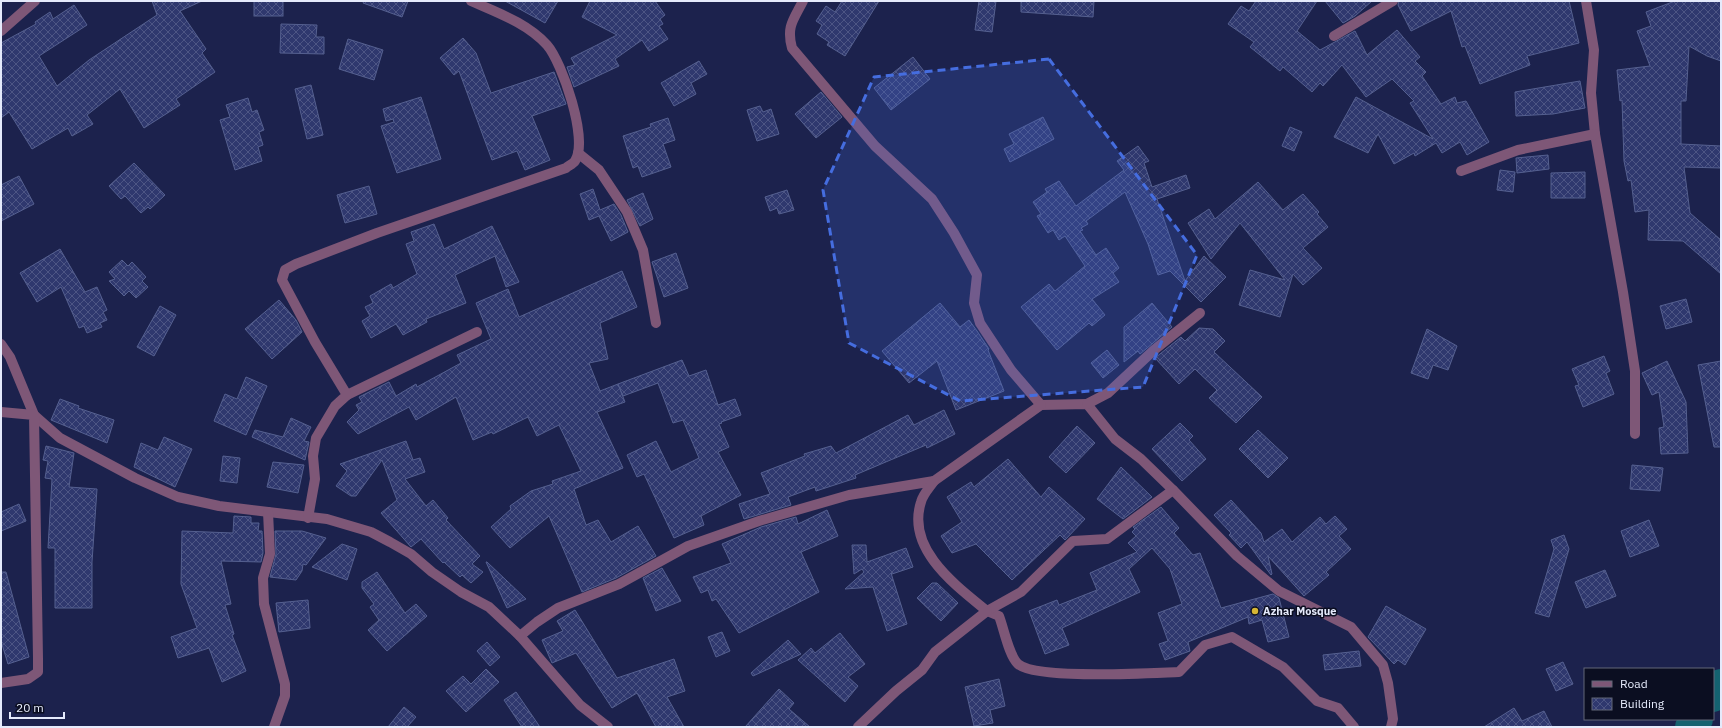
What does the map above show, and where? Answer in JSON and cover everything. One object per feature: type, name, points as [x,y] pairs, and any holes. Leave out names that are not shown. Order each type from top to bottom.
[{"type":"street","points":[[1,31],[35,1]]},
{"type":"street","points":[[347,395],[315,342],[282,280],[285,270],[296,264],[377,233],[566,168],[575,161],[578,153],[579,137],[576,114],[564,77],[548,46],[519,22],[471,1]]},
{"type":"street","points":[[803,1],[791,23],[788,36],[792,48],[875,146],[932,199],[954,233],[977,274],[974,303],[980,323],[1011,370],[1041,405]]},
{"type":"street","points":[[1334,36],[1393,1]]},
{"type":"street","points":[[1586,1],[1594,50],[1591,93],[1595,134],[1623,292],[1635,371],[1635,434]]},
{"type":"street","points":[[1461,171],[1518,150],[1595,134]]},
{"type":"street","points":[[578,153],[599,170],[627,212],[643,250],[656,323]]},
{"type":"street","points":[[1200,314],[1154,350],[1108,393],[1087,404],[1041,405],[934,481],[922,500],[919,513],[918,530],[935,564],[955,585],[987,611],[999,616],[1011,654],[1018,664],[1029,670],[1098,674],[1179,672],[1205,645],[1232,637],[1283,667],[1318,701],[1338,708],[1354,727]]},
{"type":"street","points":[[308,518],[315,480],[313,456],[316,438],[334,406],[347,395],[476,332]]},
{"type":"street","points":[[1,344],[10,358],[34,415],[38,672],[28,679],[1,683]]},
{"type":"street","points":[[1087,404],[1116,439],[1173,490],[1237,556],[1279,591],[1351,627],[1367,644],[1383,665],[1388,683],[1393,719],[1391,727]]},
{"type":"street","points":[[1,412],[34,415],[60,438],[135,478],[178,497],[219,506],[308,518],[327,519],[350,524],[371,532],[411,554],[432,572],[461,592],[489,607],[520,636],[574,699],[608,727]]},
{"type":"street","points":[[520,636],[558,608],[619,584],[688,546],[759,521],[836,498],[934,481]]},
{"type":"street","points":[[858,727],[896,691],[922,670],[935,652],[987,611],[1021,592],[1073,541],[1107,539],[1173,490]]},
{"type":"street","points":[[268,512],[270,554],[264,578],[264,604],[285,684],[285,696],[274,727]]},
{"type":"highlighted area","points":[[1049,59],[1112,140],[1197,255],[1143,387],[960,401],[849,343],[823,190],[874,77]]},
{"type":"building","points":[[152,1],[202,1],[180,11],[206,49],[202,53],[215,72],[176,99],[180,105],[144,128],[120,89],[87,115],[93,124],[72,136],[68,128],[32,149],[9,112],[1,118],[1,43],[36,24],[35,22],[50,12],[53,19],[74,5],[87,25],[39,56],[57,86],[89,60],[157,15]]},
{"type":"building","points":[[254,1],[283,1],[283,16],[254,16]]},
{"type":"building","points":[[364,1],[408,1],[402,17],[363,3]]},
{"type":"building","points":[[505,1],[558,1],[545,23]]},
{"type":"building","points":[[590,1],[655,1],[665,15],[660,19],[663,24],[659,26],[668,39],[649,51],[642,40],[615,59],[619,66],[574,87],[567,67],[575,65],[571,58],[617,35],[582,17]]},
{"type":"building","points":[[842,1],[879,1],[845,56],[827,45],[829,42],[817,34],[822,25],[816,21],[826,6],[835,12]]},
{"type":"building","points":[[979,1],[996,1],[992,32],[975,30]]},
{"type":"building","points":[[1021,1],[1094,1],[1093,17],[1021,12]]},
{"type":"building","points":[[1256,1],[1317,1],[1297,31],[1320,50],[1355,31],[1367,55],[1397,30],[1420,57],[1415,61],[1426,72],[1422,76],[1441,104],[1455,97],[1457,103],[1466,101],[1489,142],[1467,155],[1460,142],[1442,153],[1436,143],[1415,156],[1414,153],[1394,164],[1378,134],[1368,153],[1334,137],[1356,97],[1433,139],[1410,103],[1414,101],[1392,79],[1366,97],[1342,65],[1323,86],[1320,83],[1312,92],[1283,67],[1280,71],[1250,47],[1254,42],[1228,24],[1241,6],[1249,11]]},
{"type":"building","points":[[1325,1],[1372,1],[1355,16],[1343,23]]},
{"type":"building","points":[[1399,1],[1569,1],[1579,43],[1527,56],[1530,65],[1480,84],[1465,46],[1462,47],[1451,11],[1411,31],[1398,5]]},
{"type":"building","points":[[1675,1],[1721,1],[1721,61],[1707,56],[1689,46],[1686,101],[1681,101],[1681,144],[1721,146],[1721,168],[1684,167],[1690,213],[1721,240],[1721,274],[1683,241],[1648,240],[1649,210],[1635,212],[1631,180],[1628,181],[1624,161],[1622,100],[1620,101],[1617,70],[1650,66],[1637,31],[1651,26],[1646,12]]},
{"type":"building","points":[[281,24],[317,25],[316,37],[324,37],[324,54],[280,53]]},
{"type":"building","points":[[463,38],[476,53],[491,93],[554,72],[566,104],[532,116],[550,160],[525,170],[517,151],[492,160],[459,71],[454,75],[440,58]]},
{"type":"building","points":[[348,39],[383,50],[374,80],[339,69]]},
{"type":"building","points":[[913,57],[930,79],[891,110],[874,88]]},
{"type":"building","points":[[699,61],[707,74],[691,83],[696,94],[674,106],[661,83]]},
{"type":"building","points":[[1580,81],[1585,108],[1553,114],[1516,116],[1515,92]]},
{"type":"building","points":[[311,85],[323,135],[307,139],[295,89]]},
{"type":"building","points":[[821,92],[842,117],[816,138],[795,114]]},
{"type":"building","points":[[421,97],[441,159],[397,173],[381,126],[394,122],[393,119],[386,121],[383,109]]},
{"type":"building","points":[[248,98],[252,112],[257,110],[264,130],[259,132],[263,145],[258,147],[262,161],[235,170],[220,120],[230,117],[226,105]]},
{"type":"building","points":[[760,106],[763,112],[771,109],[779,134],[757,141],[747,110]]},
{"type":"building","points":[[1043,117],[1054,139],[1010,162],[1004,149],[1014,144],[1009,134]]},
{"type":"building","points":[[668,118],[675,140],[663,144],[671,167],[642,177],[638,166],[633,168],[623,136],[651,127],[650,124]]},
{"type":"building","points":[[1290,127],[1302,132],[1294,151],[1282,146]]},
{"type":"building","points":[[1138,146],[1149,161],[1144,163],[1152,187],[1186,175],[1190,188],[1157,199],[1185,281],[1204,256],[1226,277],[1201,302],[1170,271],[1158,275],[1148,244],[1125,192],[1086,221],[1088,224],[1081,228],[1083,230],[1080,231],[1096,255],[1106,248],[1119,268],[1113,273],[1119,282],[1092,299],[1105,315],[1092,326],[1089,323],[1057,350],[1021,307],[1049,284],[1055,291],[1085,266],[1065,236],[1059,240],[1053,230],[1048,233],[1037,216],[1041,214],[1033,202],[1047,192],[1045,189],[1059,181],[1076,206],[1124,170],[1117,161]]},
{"type":"building","points":[[1548,155],[1549,169],[1517,173],[1516,158]]},
{"type":"building","points":[[134,163],[165,195],[150,209],[148,207],[141,213],[125,196],[121,199],[109,186]]},
{"type":"building","points":[[1500,170],[1515,172],[1513,192],[1497,190]]},
{"type":"building","points":[[1585,172],[1585,198],[1551,198],[1551,173]]},
{"type":"building","points":[[19,176],[34,204],[1,221],[1,185]]},
{"type":"building","points":[[1258,182],[1283,210],[1303,194],[1319,212],[1317,214],[1328,227],[1303,248],[1322,268],[1303,285],[1293,274],[1280,317],[1239,305],[1250,270],[1285,280],[1240,223],[1211,259],[1188,223],[1209,209],[1215,219]]},
{"type":"building","points":[[369,186],[377,214],[345,223],[337,195]]},
{"type":"building","points":[[593,189],[600,210],[614,204],[621,215],[628,232],[611,241],[599,216],[589,220],[580,194]]},
{"type":"building","points":[[787,190],[794,210],[779,214],[777,208],[770,211],[765,197]]},
{"type":"building","points":[[643,193],[653,219],[640,226],[627,200]]},
{"type":"building","points":[[434,224],[444,249],[492,226],[519,282],[506,287],[495,256],[455,275],[466,303],[426,319],[427,322],[403,335],[396,324],[371,338],[362,321],[370,316],[365,307],[373,303],[370,296],[391,284],[393,288],[417,274],[406,244],[414,241],[411,232]]},
{"type":"building","points":[[60,249],[85,292],[97,287],[107,310],[103,312],[107,320],[100,323],[102,327],[87,333],[84,326],[79,328],[61,287],[37,302],[20,273]]},
{"type":"building","points":[[676,253],[688,288],[664,297],[652,262]]},
{"type":"building","points":[[122,260],[128,266],[132,262],[146,277],[142,281],[148,287],[136,298],[129,291],[124,296],[109,281],[115,279],[109,272]]},
{"type":"building","points":[[622,271],[637,307],[600,323],[608,359],[589,363],[600,391],[618,384],[625,402],[597,412],[623,468],[574,489],[586,525],[598,520],[611,542],[638,526],[656,556],[616,578],[582,592],[549,516],[510,548],[491,527],[511,509],[510,506],[531,491],[553,484],[552,481],[581,471],[559,425],[537,436],[528,417],[493,434],[492,432],[473,440],[456,397],[416,420],[409,407],[358,434],[347,422],[359,410],[356,405],[362,402],[359,397],[389,382],[396,396],[416,384],[417,387],[461,363],[457,355],[491,339],[476,303],[508,289],[519,317]]},
{"type":"building","points":[[1686,299],[1692,322],[1666,329],[1660,306]]},
{"type":"building","points":[[279,300],[296,320],[302,332],[272,359],[245,329]]},
{"type":"building","points":[[940,303],[960,327],[969,320],[977,331],[989,349],[988,350],[1004,391],[956,410],[937,361],[909,383],[882,351]]},
{"type":"building","points":[[1152,303],[1172,327],[1140,354],[1138,351],[1124,362],[1124,327]]},
{"type":"building","points":[[160,306],[176,315],[154,356],[137,347]]},
{"type":"building","points":[[1199,328],[1213,329],[1225,341],[1214,352],[1262,397],[1236,423],[1209,398],[1217,390],[1195,369],[1179,384],[1155,358],[1181,337],[1185,341]]},
{"type":"building","points":[[1427,329],[1457,346],[1448,370],[1433,365],[1428,379],[1411,373]]},
{"type":"building","points":[[1107,350],[1119,365],[1103,378],[1091,363]]},
{"type":"building","points":[[1604,356],[1610,371],[1606,373],[1614,394],[1583,407],[1575,386],[1579,385],[1572,369]]},
{"type":"building","points":[[682,360],[689,376],[706,370],[718,405],[735,399],[741,415],[719,424],[729,447],[718,452],[741,495],[701,516],[704,525],[674,538],[644,474],[637,477],[627,455],[656,441],[671,472],[699,458],[683,420],[673,423],[658,383],[623,396],[618,384]]},
{"type":"building","points":[[1667,361],[1686,402],[1688,453],[1661,454],[1659,428],[1664,427],[1659,392],[1652,395],[1642,373]]},
{"type":"building","points":[[1721,361],[1721,447],[1714,447],[1698,365]]},
{"type":"building","points":[[246,377],[267,386],[246,435],[214,421],[225,394],[237,399]]},
{"type":"building","points":[[60,399],[79,406],[78,408],[114,420],[107,443],[51,420]]},
{"type":"building","points":[[944,410],[955,434],[927,448],[926,445],[855,475],[856,478],[816,491],[815,487],[788,497],[791,505],[744,519],[739,504],[770,494],[761,473],[805,456],[804,454],[831,446],[836,453],[908,415],[914,425]]},
{"type":"building","points":[[291,418],[311,427],[304,441],[309,442],[305,460],[252,437],[255,430],[283,437]]},
{"type":"building","points":[[1180,423],[1193,436],[1189,440],[1206,459],[1182,481],[1152,449]]},
{"type":"building","points":[[1077,426],[1095,443],[1066,473],[1049,457]]},
{"type":"building","points":[[1258,430],[1288,458],[1268,478],[1239,449]]},
{"type":"building","points":[[164,437],[192,449],[175,487],[134,467],[141,443],[158,450]]},
{"type":"building","points":[[406,441],[413,460],[420,458],[425,472],[405,479],[426,506],[433,500],[448,518],[446,520],[480,556],[472,564],[483,572],[471,583],[462,575],[460,577],[444,562],[443,563],[421,539],[411,547],[381,513],[397,500],[382,460],[356,496],[351,496],[336,486],[347,471],[340,464]]},
{"type":"building","points":[[46,446],[74,453],[69,487],[97,489],[92,562],[92,608],[55,608],[55,548],[48,548],[52,479],[45,478],[48,461],[43,460]]},
{"type":"building","points":[[223,456],[240,458],[237,483],[220,481]]},
{"type":"building","points":[[1008,459],[1041,497],[1049,487],[1085,519],[1065,540],[1060,535],[1012,580],[976,544],[952,553],[941,536],[962,522],[947,497],[971,482],[974,487]]},
{"type":"building","points":[[273,462],[304,465],[298,493],[267,487]]},
{"type":"building","points":[[1632,465],[1663,468],[1660,491],[1630,489]]},
{"type":"building","points":[[1121,467],[1152,497],[1123,519],[1097,499]]},
{"type":"building","points":[[1231,500],[1261,533],[1264,542],[1282,529],[1292,542],[1320,517],[1326,524],[1335,516],[1347,529],[1339,536],[1351,549],[1326,572],[1329,575],[1304,596],[1268,556],[1271,575],[1247,542],[1241,548],[1229,535],[1231,533],[1214,515]]},
{"type":"building","points":[[19,504],[26,521],[1,531],[1,512]]},
{"type":"building","points":[[1161,507],[1179,528],[1174,533],[1193,555],[1200,553],[1221,608],[1273,594],[1279,598],[1289,637],[1268,642],[1262,620],[1249,624],[1248,617],[1188,642],[1190,651],[1165,660],[1159,644],[1168,641],[1158,613],[1182,604],[1170,569],[1152,548],[1129,569],[1140,592],[1062,628],[1069,645],[1045,654],[1029,611],[1057,600],[1059,605],[1097,590],[1090,573],[1137,552],[1128,543],[1136,536],[1132,532],[1135,529],[1133,527]]},
{"type":"building","points":[[827,510],[838,536],[801,552],[819,592],[739,633],[716,599],[712,601],[708,590],[701,593],[693,577],[731,563],[722,544],[761,527],[796,517],[798,524]]},
{"type":"building","points":[[234,516],[251,517],[251,523],[259,523],[258,531],[262,531],[263,553],[261,562],[221,561],[231,604],[225,605],[234,634],[232,635],[246,671],[222,682],[209,648],[178,658],[171,637],[197,628],[181,584],[182,531],[233,533]]},
{"type":"building","points":[[1649,520],[1659,546],[1630,557],[1621,531]]},
{"type":"building","points":[[275,531],[302,531],[326,538],[306,565],[303,564],[302,571],[296,580],[270,577],[276,554]]},
{"type":"building","points":[[1564,535],[1569,549],[1549,617],[1535,613],[1554,549],[1551,540]]},
{"type":"building","points":[[342,544],[357,549],[347,580],[312,567]]},
{"type":"building","points":[[852,545],[866,545],[867,562],[906,548],[913,567],[892,574],[891,573],[907,624],[887,631],[873,587],[845,589],[864,572],[862,569],[854,574]]},
{"type":"building","points":[[487,562],[526,599],[507,608]]},
{"type":"building","points":[[662,568],[681,601],[656,611],[643,578]]},
{"type":"building","points":[[1605,570],[1616,596],[1586,608],[1575,582]]},
{"type":"building","points":[[1,572],[6,572],[29,657],[8,664],[1,641]]},
{"type":"building","points":[[377,572],[405,613],[416,604],[427,616],[387,651],[368,630],[379,620],[370,607],[374,604],[362,588],[362,582]]},
{"type":"building","points":[[932,583],[937,583],[958,603],[941,621],[917,598]]},
{"type":"building","points":[[308,600],[310,628],[279,632],[276,603]]},
{"type":"building","points":[[1386,606],[1426,629],[1405,665],[1398,660],[1394,664],[1368,637]]},
{"type":"building","points":[[575,610],[617,678],[674,659],[685,691],[667,697],[684,727],[656,727],[637,693],[612,708],[576,653],[552,663],[542,640],[563,631],[557,621]]},
{"type":"building","points":[[722,632],[730,651],[716,657],[708,637]]},
{"type":"building","points":[[840,633],[865,664],[848,677],[858,686],[845,702],[798,660],[811,648],[815,653]]},
{"type":"building","points":[[788,640],[801,654],[753,676],[751,673]]},
{"type":"building","points":[[487,642],[500,657],[490,666],[477,651]]},
{"type":"building","points":[[1359,651],[1361,666],[1325,670],[1323,655]]},
{"type":"building","points":[[1563,662],[1573,684],[1556,691],[1546,669]]},
{"type":"building","points":[[486,669],[499,682],[466,712],[446,691],[463,676],[471,684]]},
{"type":"building","points":[[999,679],[1005,706],[990,710],[993,723],[974,726],[965,687]]},
{"type":"building","points":[[779,689],[794,703],[789,709],[810,727],[745,727]]},
{"type":"building","points":[[516,692],[540,727],[522,727],[504,700]]},
{"type":"building","points":[[404,707],[416,717],[407,727],[388,727]]},
{"type":"building","points":[[1514,708],[1522,721],[1544,711],[1552,727],[1484,727]]},
{"type":"waterway","points":[[1714,695],[1721,685]]},
{"type":"waterway","points":[[1691,727],[1696,720]]},
{"type":"place","name":"Azhar Mosque","points":[[1255,611]]}]
